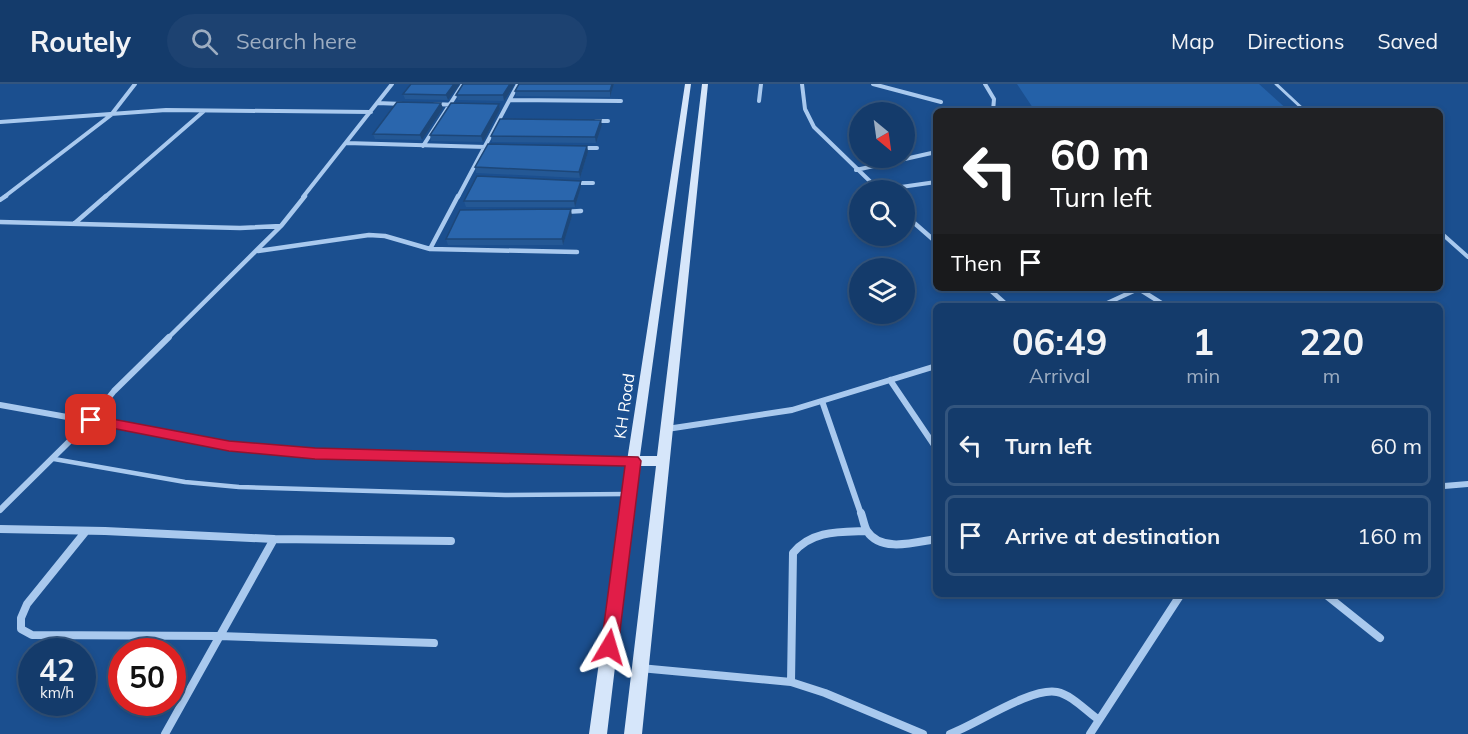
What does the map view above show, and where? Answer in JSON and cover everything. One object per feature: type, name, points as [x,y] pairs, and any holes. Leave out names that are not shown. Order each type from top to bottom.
[{"type":"main road","name":"KH Road","points":[[598,734],[633,461],[688,84]]},
{"type":"main road","points":[[633,734],[705,84]]},
{"type":"main road","points":[[633,461],[663,461]]},
{"type":"street","points":[[0,200],[111,115],[135,84]]},
{"type":"street","points":[[0,510],[54,459],[91,420],[114,391],[258,251],[281,226],[392,84]]},
{"type":"street","points":[[423,146],[463,84]]},
{"type":"street","points":[[430,249],[518,84]]},
{"type":"street","points":[[759,100],[761,84]]},
{"type":"street","points":[[802,84],[805,110],[814,127],[868,180]]},
{"type":"street","points":[[873,84],[941,102]]},
{"type":"street","points":[[985,84],[994,99],[993,108]]},
{"type":"street","points":[[495,105],[621,101]]},
{"type":"street","points":[[377,104],[408,104]]},
{"type":"street","points":[[429,104],[461,105]]},
{"type":"street","points":[[0,122],[166,110],[371,111]]},
{"type":"street","points":[[75,223],[204,110]]},
{"type":"street","points":[[499,120],[510,120]]},
{"type":"street","points":[[586,121],[608,121]]},
{"type":"street","points":[[346,143],[496,147]]},
{"type":"street","points":[[574,148],[597,148]]},
{"type":"street","points":[[856,170],[933,153]]},
{"type":"street","points":[[468,177],[480,178]]},
{"type":"street","points":[[570,182],[593,183]]},
{"type":"street","points":[[915,185],[933,182]]},
{"type":"street","points":[[450,212],[462,212]]},
{"type":"street","points":[[557,212],[581,212]]},
{"type":"street","points":[[0,222],[240,228],[281,226]]},
{"type":"street","points":[[915,224],[933,239]]},
{"type":"street","points":[[258,251],[369,235],[385,236],[430,249],[577,252]]},
{"type":"street","points":[[991,291],[1005,303]]},
{"type":"street","points":[[1107,303],[1133,291]]},
{"type":"street","points":[[1144,291],[1162,303]]},
{"type":"street","points":[[666,429],[792,410],[933,367]]},
{"type":"street","points":[[890,380],[933,444]]},
{"type":"street","points":[[822,401],[867,531],[881,543],[896,545],[933,539]]},
{"type":"street","points":[[0,405],[229,446],[315,454],[633,461]]},
{"type":"street","points":[[1444,486],[1468,484]]},
{"type":"street","points":[[0,529],[252,537],[273,540],[451,541]]},
{"type":"street","points":[[86,531],[27,604],[21,618],[21,629],[32,635],[219,636],[434,643]]},
{"type":"street","points":[[791,682],[793,553],[800,542],[810,538],[867,531]]},
{"type":"street","points":[[165,734],[273,540]]},
{"type":"street","points":[[1090,734],[1178,597]]},
{"type":"street","points":[[1329,597],[1380,638]]},
{"type":"street","points":[[640,668],[791,682],[813,688],[894,725],[923,734]]},
{"type":"street","points":[[950,734],[964,730],[1033,694],[1047,690],[1058,692],[1099,720]]},
{"type":"street","points":[[894,725],[899,734]]},
{"type":"lane","points":[[1276,84],[1302,108]]},
{"type":"lane","points":[[1443,235],[1468,257]]},
{"type":"lane","points":[[54,459],[185,482],[239,487],[481,494],[629,494]]},
{"type":"shaded area","points":[[1017,84],[1259,84],[1286,108],[1033,108]]},
{"type":"building","points":[[411,84],[454,84],[446,95],[403,94]]},
{"type":"building","points":[[463,84],[510,84],[503,95],[456,95]]},
{"type":"building","points":[[519,84],[612,84],[610,91],[515,91]]},
{"type":"building","points":[[397,102],[441,103],[420,135],[373,134]]},
{"type":"building","points":[[451,103],[499,104],[481,136],[430,135]]},
{"type":"building","points":[[500,119],[601,120],[595,137],[491,136]]},
{"type":"building","points":[[488,144],[587,146],[579,172],[475,167]]},
{"type":"building","points":[[477,176],[581,181],[574,201],[464,201]]},
{"type":"building","points":[[571,209],[562,239],[446,239],[460,210]]},
{"type":"route","points":[[91,420],[229,446],[315,454],[633,461],[609,647]]}]
